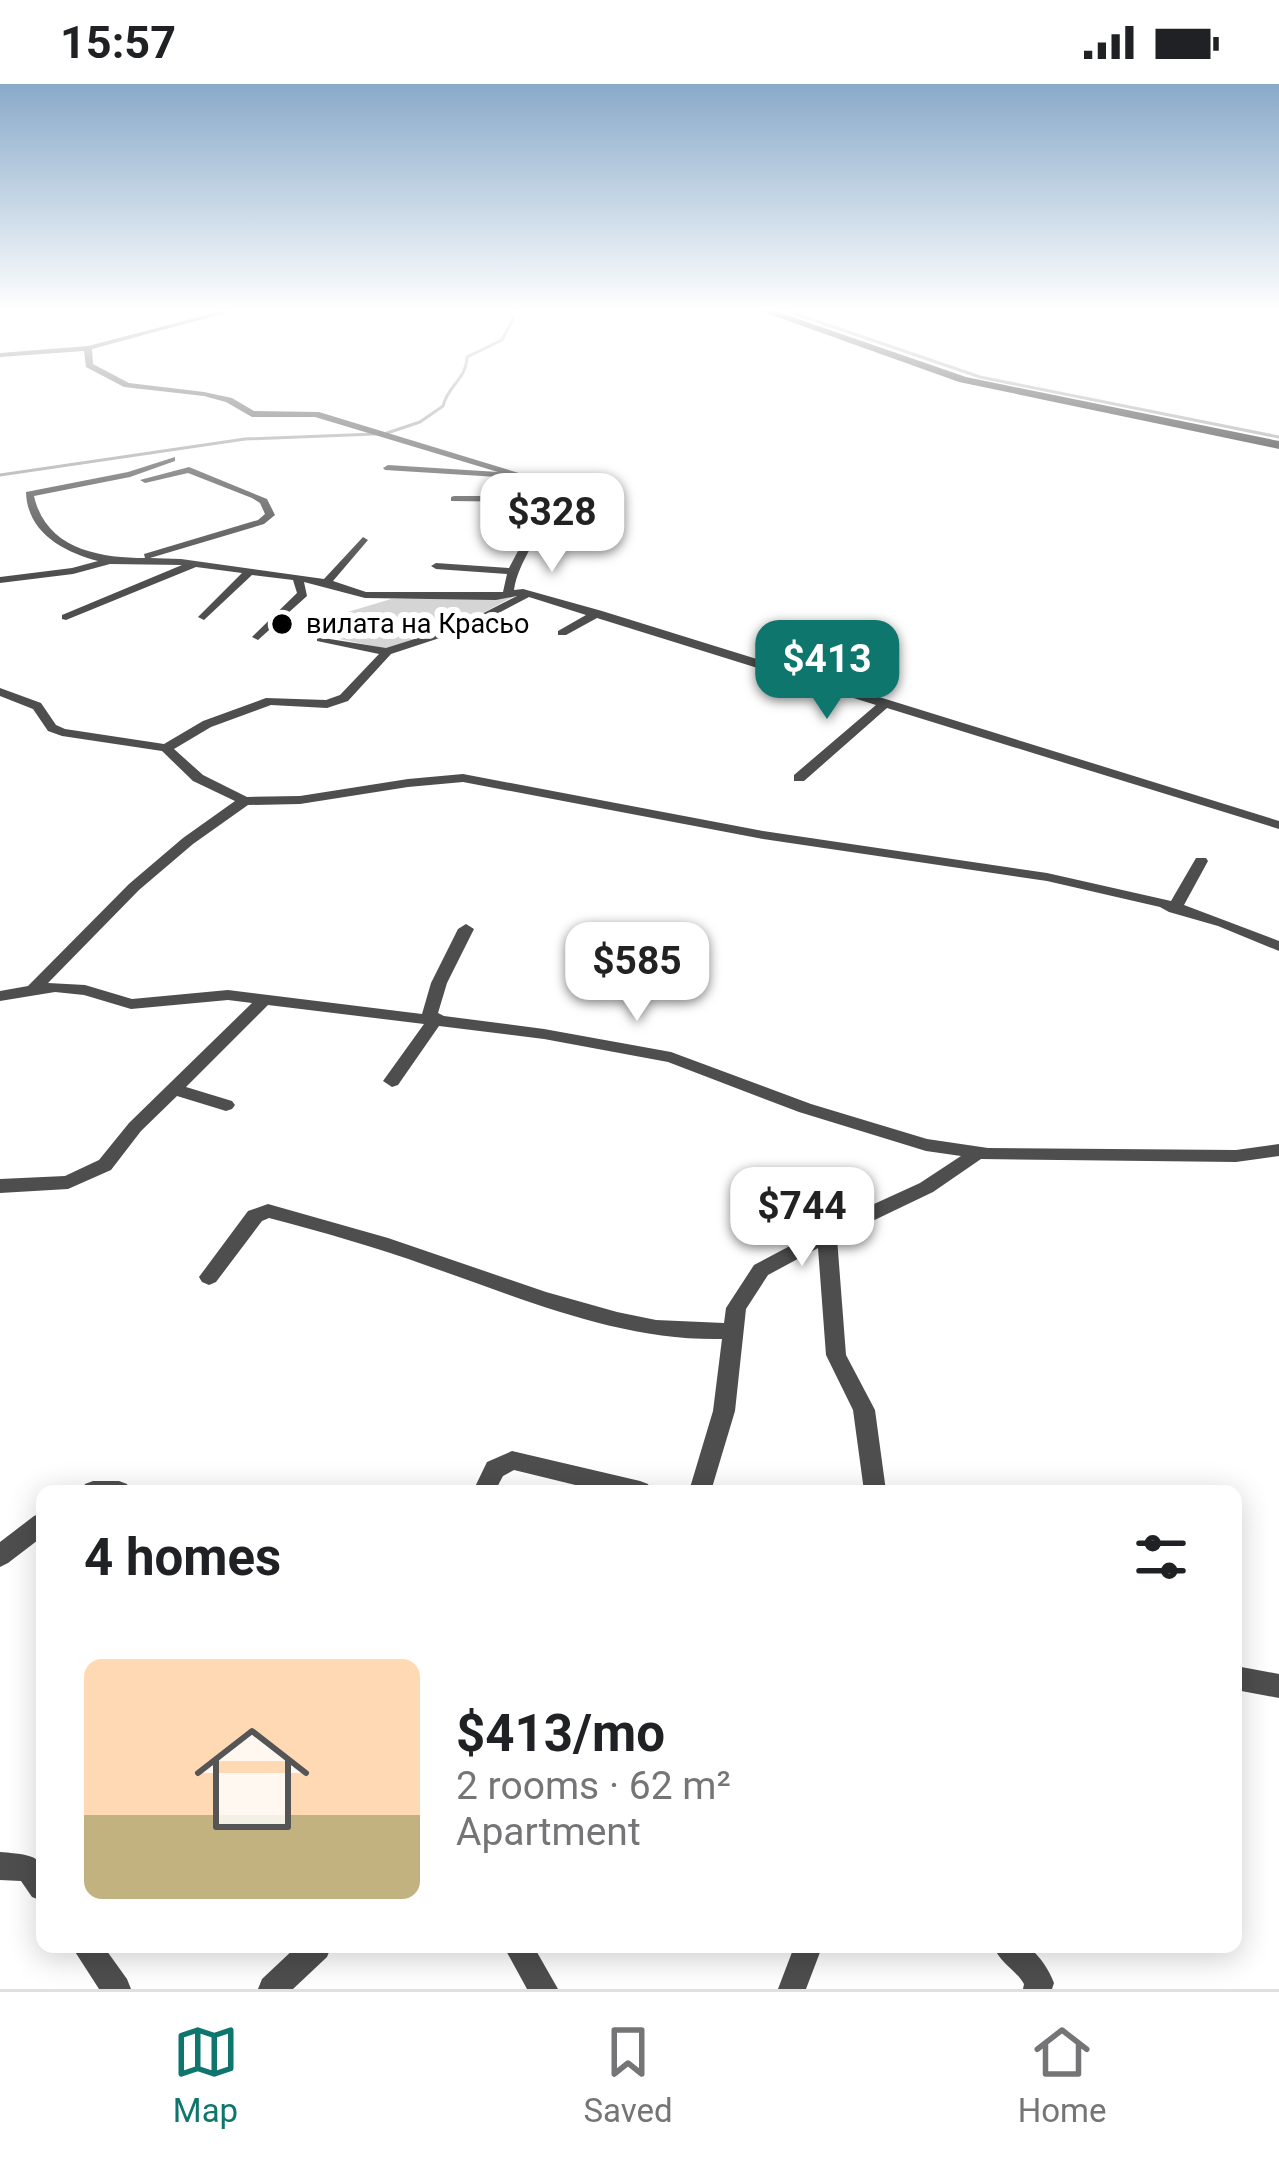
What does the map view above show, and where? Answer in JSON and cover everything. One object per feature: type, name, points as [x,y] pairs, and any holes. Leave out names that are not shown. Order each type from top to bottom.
[{"type":"main road","points":[[1050,398],[1279,445]]},
{"type":"street","points":[[215,398],[252,413],[316,414],[552,486],[547,516],[509,571],[508,595]]},
{"type":"street","points":[[172,459],[130,474],[29,494],[31,508],[64,548],[110,561],[297,578],[387,596],[530,594],[1279,825]]},
{"type":"street","points":[[388,468],[524,477]]},
{"type":"street","points":[[144,562],[148,556],[261,523],[270,515],[264,501],[198,472],[145,480]]},
{"type":"street","points":[[454,499],[550,499]]},
{"type":"street","points":[[326,583],[363,540]]},
{"type":"street","points":[[0,580],[110,561]]},
{"type":"street","points":[[66,617],[193,565]]},
{"type":"street","points":[[436,566],[509,571]]},
{"type":"street","points":[[204,617],[248,573]]},
{"type":"street","points":[[258,637],[303,594],[297,578]]},
{"type":"street","points":[[321,640],[387,652],[466,626],[530,594]]},
{"type":"street","points":[[562,633],[598,613]]},
{"type":"street","points":[[166,748],[207,724],[270,701],[326,704],[344,698],[387,652]]},
{"type":"street","points":[[0,692],[38,706],[52,728],[62,732],[166,748],[198,778],[245,801],[272,803],[427,778],[463,778],[728,830],[1050,878],[1174,909],[1279,946]]},
{"type":"street","points":[[799,778],[885,703]]},
{"type":"street","points":[[35,988],[69,950],[160,868],[245,801]]},
{"type":"street","points":[[1174,909],[1201,861]]},
{"type":"street","points":[[392,1082],[433,1018],[439,983],[466,928]]},
{"type":"street","points":[[69,950],[85,989]]},
{"type":"street","points":[[0,997],[35,988],[85,989],[131,1004],[228,995],[433,1018],[671,1057],[805,1108],[926,1145],[977,1153],[1236,1156],[1279,1150]]},
{"type":"street","points":[[0,1186],[68,1183],[105,1165],[173,1089],[265,999]]},
{"type":"street","points":[[173,1089],[226,1105]]},
{"type":"street","points":[[702,1485],[724,1411],[736,1308],[760,1270],[879,1205],[955,1175],[977,1153]]},
{"type":"street","points":[[208,1277],[254,1216],[268,1211],[379,1241],[634,1325],[699,1334],[733,1331]]},
{"type":"street","points":[[827,1235],[836,1355],[864,1410],[874,1485]]},
{"type":"street","points":[[487,1485],[495,1469],[512,1460],[615,1485]]},
{"type":"street","points":[[0,1556],[36,1527]]},
{"type":"street","points":[[1242,1679],[1279,1686]]},
{"type":"street","points":[[0,1866],[28,1868],[36,1879]]},
{"type":"street","points":[[90,1953],[117,1989]]},
{"type":"street","points":[[272,1989],[311,1953]]},
{"type":"street","points":[[522,1953],[544,1989]]},
{"type":"street","points":[[792,1989],[806,1953]]},
{"type":"street","points":[[1015,1953],[1040,1982],[1037,1989]]},
{"type":"shaded area","points":[[513,597],[464,623],[387,649],[320,635],[311,623],[391,599]]},
{"type":"waterway","points":[[387,433],[420,422],[447,398]]},
{"type":"waterway","points":[[1084,398],[1279,437]]},
{"type":"waterway","points":[[0,475],[245,439],[375,434]]},
{"type":"place","name":"вилата на Красьо","points":[[282,624]]}]
